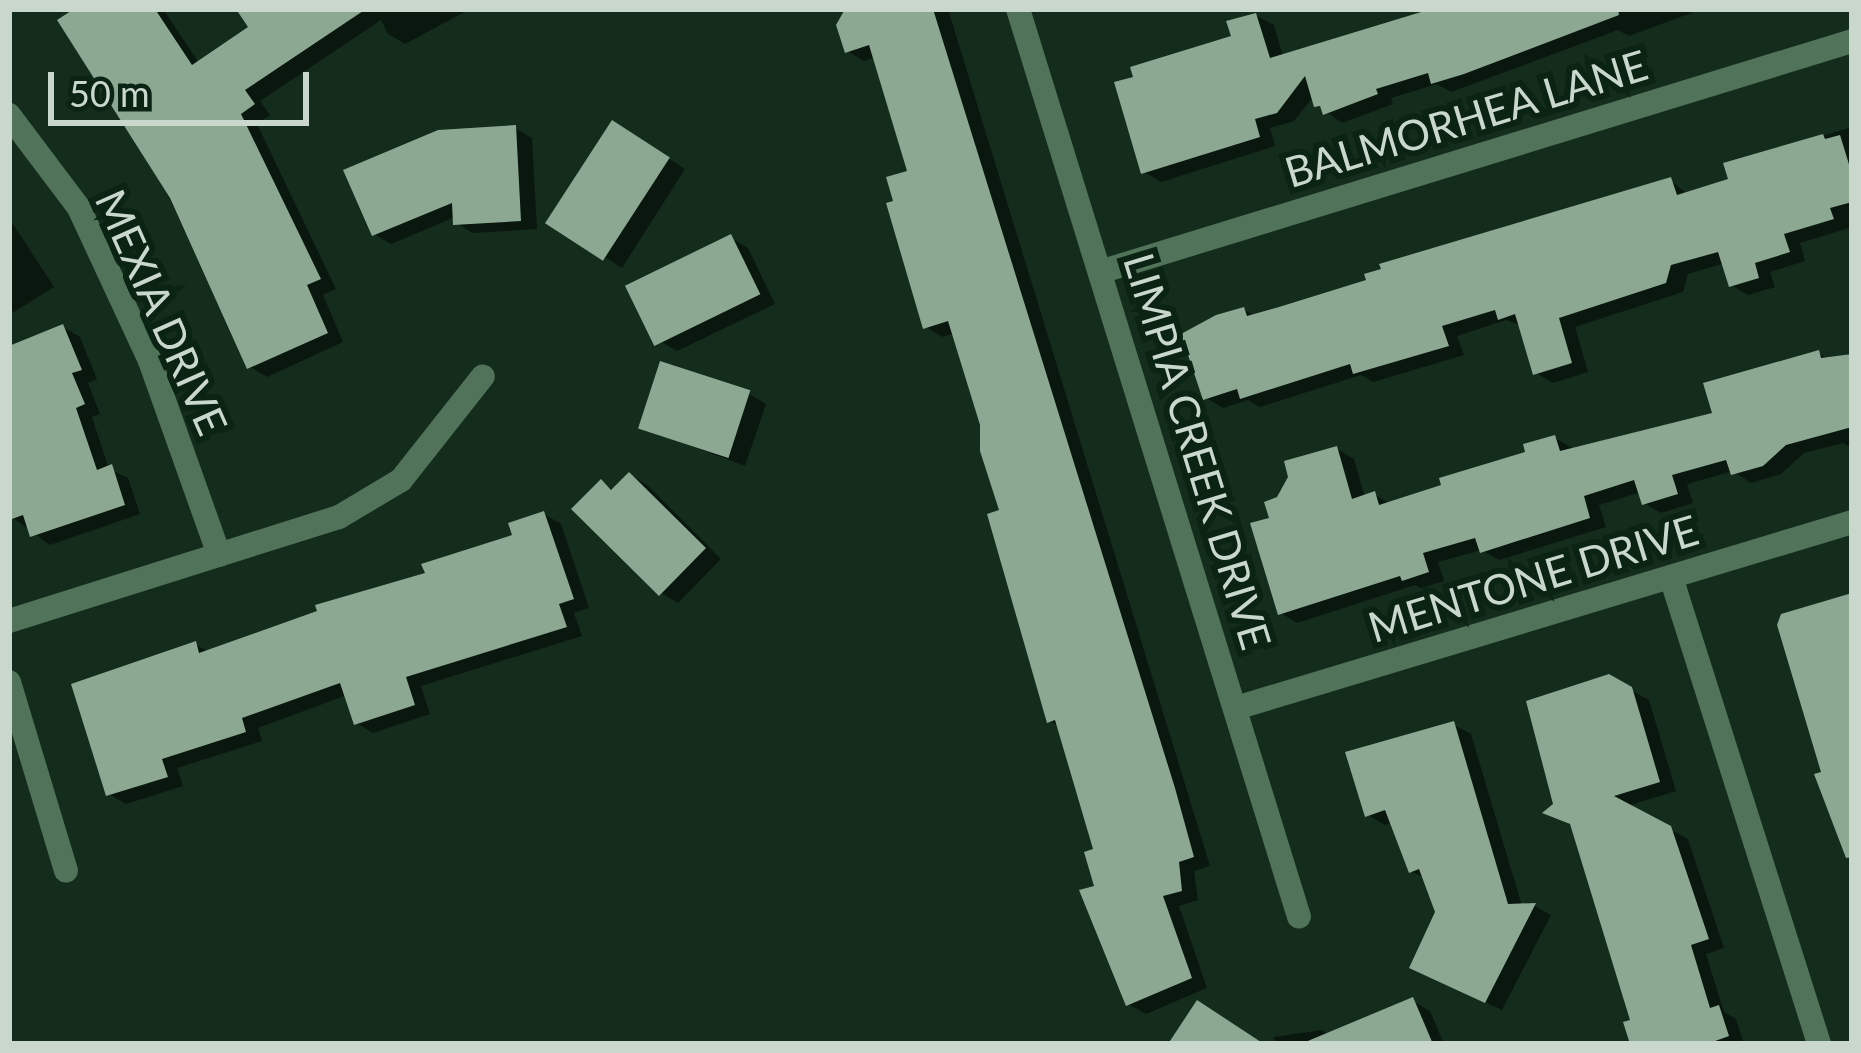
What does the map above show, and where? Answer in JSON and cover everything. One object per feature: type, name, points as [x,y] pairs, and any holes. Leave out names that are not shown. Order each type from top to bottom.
[{"type":"street","name":"LIMPIA CREEK DRIVE","points":[[1018,9],[1103,271],[1299,917]]},
{"type":"street","name":"BALMORHEA LANE","points":[[1103,271],[1852,41]]},
{"type":"street","name":"MEXIA DRIVE","points":[[9,115],[79,208],[150,361],[219,554]]},
{"type":"street","points":[[9,621],[339,517],[401,480],[483,376]]},
{"type":"street","name":"MENTONE DRIVE","points":[[1236,708],[1852,522]]},
{"type":"street","points":[[1671,577],[1819,1044]]},
{"type":"street","points":[[9,682],[66,871]]},
{"type":"building","points":[[74,9],[155,9],[192,65],[248,27],[236,9],[366,9],[245,90],[255,104],[241,114],[321,279],[307,285],[328,333],[247,369],[170,198],[57,20]]},
{"type":"building","points":[[845,9],[933,9],[1175,788],[1194,857],[1179,862],[1182,891],[1163,896],[1192,978],[1126,1006],[1079,890],[1094,886],[1084,852],[1093,849],[1055,720],[1047,723],[987,514],[999,510],[980,451],[980,425],[948,321],[923,329],[886,203],[893,201],[886,177],[907,171],[869,45],[845,53],[836,25]]},
{"type":"building","points":[[1431,9],[1618,9],[1619,15],[1464,74],[1431,84],[1428,73],[1376,89],[1378,94],[1323,115],[1320,106],[1314,107],[1305,76],[1277,113],[1255,119],[1260,137],[1141,174],[1114,82],[1133,77],[1130,67],[1231,36],[1226,21],[1256,13],[1270,58]]},
{"type":"building","points":[[612,120],[670,158],[603,261],[545,223]]},
{"type":"building","points":[[516,125],[521,221],[453,225],[452,203],[372,236],[343,170],[438,130]]},
{"type":"building","points":[[1823,134],[1825,139],[1840,135],[1852,174],[1852,202],[1830,208],[1834,219],[1784,234],[1790,252],[1755,263],[1759,278],[1729,287],[1718,252],[1671,265],[1666,283],[1559,318],[1572,363],[1533,375],[1515,314],[1498,320],[1495,310],[1442,326],[1449,346],[1353,374],[1350,364],[1240,399],[1237,389],[1203,400],[1181,334],[1216,315],[1244,307],[1247,316],[1279,307],[1366,280],[1364,274],[1381,269],[1379,264],[1671,177],[1677,195],[1728,179],[1723,163]]},
{"type":"building","points":[[731,234],[760,294],[654,346],[625,286]]},
{"type":"building","points":[[63,324],[82,370],[72,373],[85,404],[76,408],[97,470],[112,464],[125,505],[30,537],[23,515],[9,520],[9,346]]},
{"type":"building","points":[[1819,350],[1821,358],[1852,354],[1852,427],[1786,445],[1763,466],[1731,475],[1726,460],[1672,475],[1678,494],[1642,505],[1634,480],[1584,496],[1590,518],[1480,553],[1475,538],[1423,553],[1429,572],[1402,581],[1400,576],[1278,615],[1250,523],[1269,518],[1264,502],[1277,497],[1288,477],[1284,461],[1337,446],[1352,499],[1375,491],[1379,505],[1441,485],[1439,478],[1525,452],[1523,444],[1555,435],[1560,451],[1712,413],[1703,383]]},
{"type":"building","points":[[660,361],[750,390],[728,458],[638,429]]},
{"type":"building","points":[[629,472],[706,548],[659,596],[571,509],[601,479],[611,490]]},
{"type":"building","points":[[544,511],[574,599],[559,604],[567,627],[406,677],[415,705],[354,725],[340,683],[242,718],[246,732],[162,759],[168,777],[106,796],[71,684],[196,641],[199,653],[317,611],[315,605],[425,573],[421,564],[512,535],[508,523]]},
{"type":"building","points":[[1852,593],[1852,857],[1846,858],[1814,774],[1821,772],[1777,625],[1781,614]]},
{"type":"building","points":[[1609,674],[1632,687],[1660,782],[1614,796],[1671,826],[1709,939],[1691,945],[1710,1008],[1719,1005],[1729,1036],[1707,1044],[1630,1044],[1623,1022],[1630,1020],[1570,824],[1542,813],[1553,804],[1526,701]]},
{"type":"building","points":[[1454,721],[1508,904],[1536,903],[1485,1003],[1409,968],[1435,912],[1419,869],[1409,873],[1385,810],[1365,817],[1345,752]]},
{"type":"building","points":[[1413,997],[1433,1044],[1303,1044],[1303,1043]]},
{"type":"building","points":[[1197,1000],[1264,1044],[1168,1044]]}]
